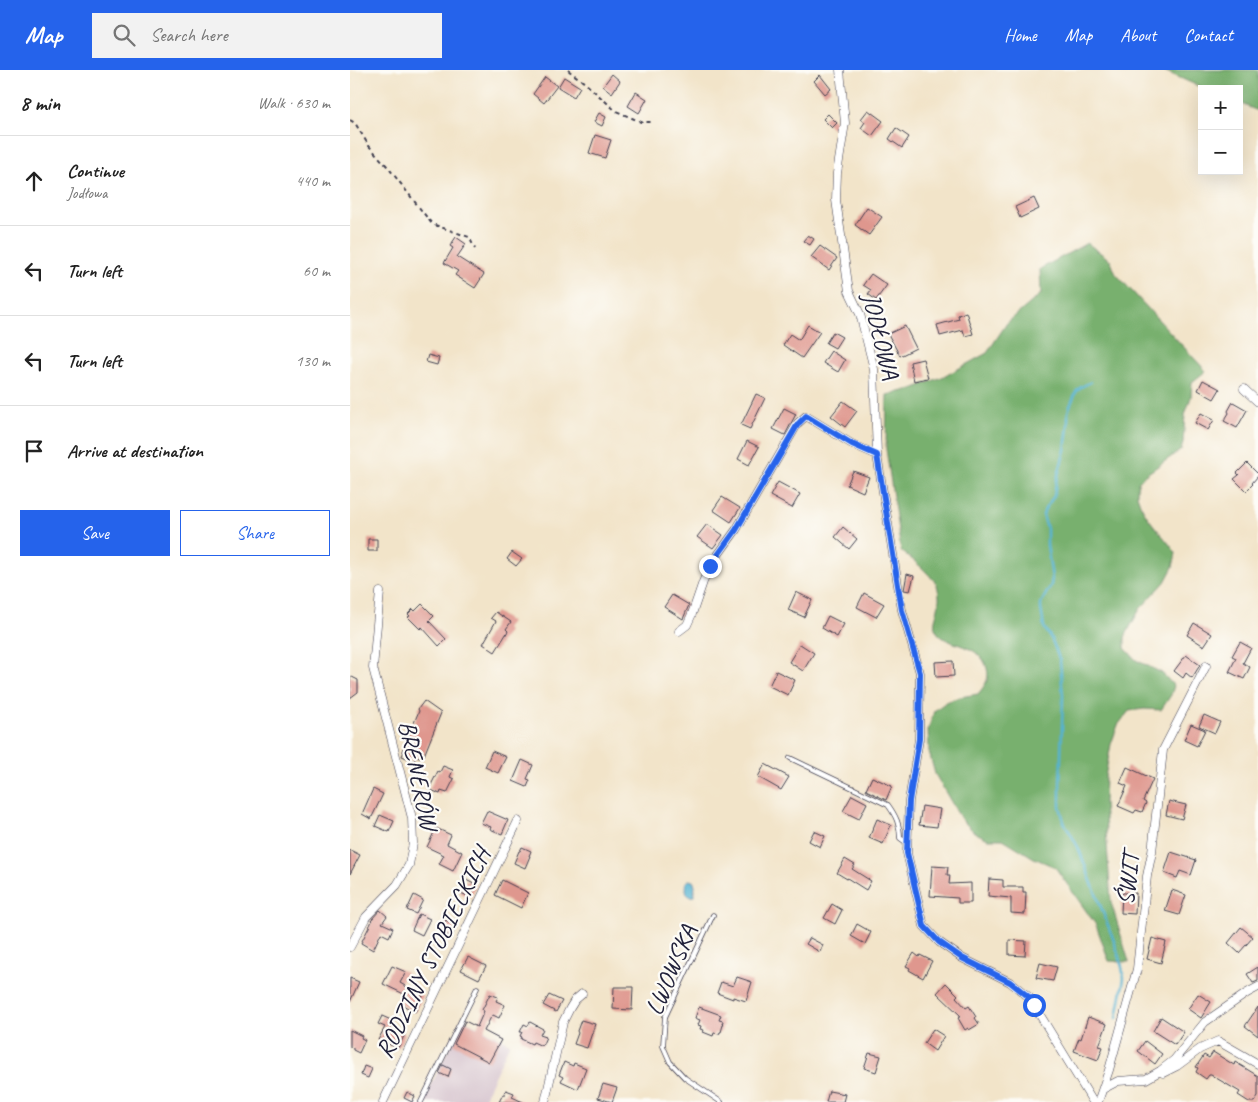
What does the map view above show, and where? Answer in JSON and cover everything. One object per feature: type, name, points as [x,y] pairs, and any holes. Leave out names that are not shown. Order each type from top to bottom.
[{"type":"street","name":"JODŁOWA","points":[[840,70],[845,123],[837,173],[836,200],[850,291],[860,314],[874,369],[877,455],[902,610],[920,673],[919,739],[909,801],[907,853],[924,926],[939,942],[962,958],[1010,982],[1029,997],[1093,1102]]},
{"type":"street","points":[[1244,389],[1258,402]]},
{"type":"street","points":[[679,631],[687,625],[710,566],[736,530],[798,424],[806,416],[852,444],[877,455]]},
{"type":"street","name":"BRENERÓW","points":[[350,947],[366,917],[396,885],[409,865],[413,843],[412,818],[373,668],[380,592]]},
{"type":"street","name":"ŚWIT","points":[[1098,1102],[1138,968],[1147,876],[1152,852],[1163,750],[1206,666]]},
{"type":"street","name":"RODZINY STOBIECKICH","points":[[383,1102],[518,821]]},
{"type":"street","points":[[1103,1089],[1118,1081],[1146,1080],[1151,1077],[1174,1060],[1205,1022],[1247,993],[1258,988]]},
{"type":"street","points":[[546,1102],[564,1022],[575,1000],[582,994]]},
{"type":"street","points":[[1151,1077],[1166,1072],[1200,1049],[1218,1041],[1258,1064]]},
{"type":"lane","points":[[790,758],[888,805],[895,815],[900,828],[900,838],[908,843]]},
{"type":"lane","name":"LWOWSKA","points":[[713,915],[665,1017],[663,1046],[670,1062],[685,1078],[721,1102]]},
{"type":"lane","points":[[421,1102],[477,988]]},
{"type":"path","points":[[568,70],[616,111],[641,122],[653,122]]},
{"type":"path","points":[[350,120],[355,123],[369,146],[432,224],[470,236],[475,249]]},
{"type":"shaded area","points":[[463,1019],[510,1043],[482,1102],[423,1102]]},
{"type":"green space","points":[[1162,70],[1258,70],[1258,111],[1243,105],[1243,85],[1198,86]]},
{"type":"green space","points":[[1087,243],[1110,260],[1116,274],[1206,371],[1192,382],[1191,397],[1185,415],[1181,450],[1145,475],[1137,486],[1137,495],[1144,511],[1176,553],[1173,567],[1165,582],[1140,609],[1130,627],[1125,637],[1125,648],[1136,660],[1162,673],[1174,686],[1171,695],[1161,710],[1144,709],[1129,711],[1118,725],[1111,744],[1105,777],[1104,802],[1111,902],[1129,962],[1109,961],[1096,925],[1055,867],[1034,858],[1003,839],[988,839],[974,832],[961,819],[935,774],[929,752],[928,730],[934,711],[946,702],[978,694],[986,683],[988,672],[981,656],[945,639],[935,628],[939,602],[937,585],[923,569],[901,551],[886,449],[887,395],[912,389],[947,375],[987,353],[1007,323],[1041,294],[1040,269]]},
{"type":"water","points":[[689,880],[693,881],[695,885],[694,896],[689,896],[687,892],[686,882]]},
{"type":"building","points":[[612,74],[620,81],[612,93],[603,86]]},
{"type":"building","points":[[820,75],[831,89],[825,94],[814,81]]},
{"type":"building","points":[[545,77],[557,86],[544,103],[533,94]]},
{"type":"building","points":[[564,77],[580,87],[574,97],[558,87]]},
{"type":"building","points":[[636,92],[647,99],[639,113],[628,106]]},
{"type":"building","points":[[868,110],[883,121],[872,136],[861,128],[865,122],[861,119]]},
{"type":"building","points":[[599,113],[606,117],[602,126],[594,122]]},
{"type":"building","points":[[828,114],[837,123],[832,128],[823,119]]},
{"type":"building","points":[[896,128],[909,137],[902,148],[889,139]]},
{"type":"building","points":[[595,135],[611,140],[605,158],[589,153]]},
{"type":"building","points":[[1034,198],[1039,209],[1020,218],[1015,207]]},
{"type":"building","points":[[867,207],[882,217],[869,235],[855,225]]},
{"type":"building","points":[[808,235],[814,239],[810,245],[803,241]]},
{"type":"building","points":[[456,237],[466,244],[457,257],[484,274],[475,288],[455,275],[458,271],[444,263],[453,248],[450,246]]},
{"type":"building","points":[[820,246],[837,258],[829,270],[811,257]]},
{"type":"building","points":[[871,274],[887,285],[876,300],[868,294],[871,290],[863,285]]},
{"type":"building","points":[[966,312],[973,334],[965,336],[963,330],[940,336],[937,325],[959,319],[958,315]]},
{"type":"building","points":[[808,325],[820,332],[802,358],[783,345],[790,334],[799,340]]},
{"type":"building","points":[[905,326],[916,348],[900,356],[888,334]]},
{"type":"building","points":[[833,332],[842,337],[835,348],[826,343]]},
{"type":"building","points":[[831,351],[845,360],[838,372],[823,363]]},
{"type":"building","points":[[428,355],[439,358],[437,365],[426,362]]},
{"type":"building","points":[[923,359],[928,378],[914,381],[910,362]]},
{"type":"building","points":[[1203,380],[1220,389],[1214,399],[1198,390]]},
{"type":"building","points":[[756,394],[765,398],[750,429],[741,425]]},
{"type":"building","points":[[843,401],[857,411],[845,427],[831,416]]},
{"type":"building","points":[[1233,402],[1247,410],[1237,428],[1224,421]]},
{"type":"building","points":[[784,408],[796,414],[785,435],[773,429]]},
{"type":"building","points":[[1201,413],[1214,420],[1208,430],[1195,423]]},
{"type":"building","points":[[747,441],[759,447],[749,465],[738,459]]},
{"type":"building","points":[[1247,463],[1258,476],[1246,491],[1234,479]]},
{"type":"building","points":[[853,471],[869,477],[863,492],[847,485]]},
{"type":"building","points":[[778,482],[800,494],[792,508],[770,496]]},
{"type":"building","points":[[722,497],[740,508],[731,522],[713,510]]},
{"type":"building","points":[[707,524],[723,535],[713,548],[697,537]]},
{"type":"building","points":[[843,527],[857,539],[849,549],[835,537]]},
{"type":"building","points":[[368,539],[377,539],[377,551],[368,551]]},
{"type":"building","points":[[512,552],[522,559],[516,566],[507,559]]},
{"type":"building","points":[[907,574],[914,576],[910,591],[904,590]]},
{"type":"building","points":[[796,592],[812,600],[804,617],[788,610]]},
{"type":"building","points":[[864,593],[884,604],[876,617],[857,607]]},
{"type":"building","points":[[672,595],[689,605],[683,619],[664,607]]},
{"type":"building","points":[[422,604],[434,616],[429,621],[446,639],[439,646],[422,627],[420,629],[408,617],[410,616],[408,614],[413,609],[415,611]]},
{"type":"building","points":[[496,612],[511,622],[506,629],[508,631],[495,652],[483,644],[496,621],[491,618]]},
{"type":"building","points":[[828,616],[844,624],[837,637],[822,628]]},
{"type":"building","points":[[1194,623],[1212,634],[1204,646],[1187,635]]},
{"type":"building","points":[[1240,642],[1251,648],[1243,663],[1250,667],[1244,679],[1229,672],[1236,658],[1232,656]]},
{"type":"building","points":[[800,644],[814,653],[803,671],[789,662]]},
{"type":"building","points":[[1186,655],[1200,665],[1192,678],[1186,673],[1183,678],[1174,671]]},
{"type":"building","points":[[953,661],[954,676],[936,677],[935,662]]},
{"type":"building","points":[[776,671],[795,680],[788,695],[769,686]]},
{"type":"building","points":[[350,676],[358,680],[358,692],[350,698]]},
{"type":"building","points":[[424,701],[441,713],[423,758],[416,756],[414,761],[402,756],[404,751],[402,751],[419,711],[418,709]]},
{"type":"building","points":[[1204,715],[1220,722],[1215,733],[1199,726]]},
{"type":"building","points":[[1191,724],[1205,730],[1197,746],[1184,740]]},
{"type":"building","points":[[492,751],[506,757],[498,773],[485,767]]},
{"type":"building","points":[[522,760],[533,765],[527,779],[530,780],[527,787],[513,781]]},
{"type":"building","points":[[765,764],[789,777],[781,790],[758,777]]},
{"type":"building","points":[[443,766],[453,770],[450,777],[454,779],[447,793],[441,791],[440,794],[429,789],[438,771],[440,772]]},
{"type":"building","points":[[1127,767],[1153,779],[1143,801],[1146,803],[1142,812],[1136,810],[1134,813],[1118,806],[1127,786],[1120,783]]},
{"type":"building","points":[[872,777],[892,786],[886,800],[866,790]]},
{"type":"building","points":[[373,789],[383,794],[371,819],[362,814]]},
{"type":"building","points":[[852,795],[867,803],[859,819],[843,811]]},
{"type":"building","points":[[1169,801],[1186,805],[1182,819],[1166,815]]},
{"type":"building","points":[[922,806],[940,809],[937,827],[919,825]]},
{"type":"building","points":[[487,811],[508,820],[502,834],[481,823]]},
{"type":"building","points":[[380,815],[394,821],[389,832],[375,826]]},
{"type":"building","points":[[877,819],[891,825],[883,844],[869,838]]},
{"type":"building","points":[[436,828],[451,835],[447,844],[462,852],[453,871],[439,864],[444,855],[427,847]]},
{"type":"building","points":[[814,831],[825,836],[820,847],[809,841]]},
{"type":"building","points":[[522,847],[531,851],[525,868],[514,863]]},
{"type":"building","points":[[350,850],[360,855],[350,874]]},
{"type":"building","points":[[1171,852],[1196,860],[1191,875],[1180,871],[1177,878],[1164,873]]},
{"type":"building","points":[[845,859],[855,865],[852,869],[871,881],[866,890],[837,873]]},
{"type":"building","points":[[932,866],[948,867],[947,875],[950,875],[949,884],[971,883],[971,903],[958,903],[958,898],[930,896]]},
{"type":"building","points":[[989,879],[1003,880],[1003,887],[1023,887],[1023,892],[1026,892],[1025,914],[1011,913],[1011,898],[988,896]]},
{"type":"building","points":[[466,880],[476,885],[471,897],[460,893]]},
{"type":"building","points":[[502,880],[528,893],[521,908],[495,895]]},
{"type":"building","points":[[1172,890],[1186,895],[1179,915],[1165,911]]},
{"type":"building","points":[[1122,893],[1136,893],[1135,914],[1121,913]]},
{"type":"building","points":[[414,895],[423,900],[416,914],[407,910]]},
{"type":"building","points":[[832,904],[842,910],[835,924],[824,918]]},
{"type":"building","points":[[380,910],[387,916],[382,923],[393,928],[389,937],[381,933],[373,950],[361,943],[371,920]]},
{"type":"building","points":[[419,914],[430,919],[422,935],[412,930]]},
{"type":"building","points":[[446,920],[457,926],[451,937],[440,931]]},
{"type":"building","points":[[857,924],[871,932],[865,944],[851,936]]},
{"type":"building","points":[[1241,927],[1253,937],[1239,953],[1228,943]]},
{"type":"building","points":[[810,938],[823,945],[820,952],[806,944]]},
{"type":"building","points":[[1152,938],[1166,942],[1161,963],[1147,959]]},
{"type":"building","points":[[1009,940],[1026,941],[1025,956],[1009,955]]},
{"type":"building","points":[[914,953],[919,957],[920,955],[932,961],[923,978],[909,970],[910,968],[906,966]]},
{"type":"building","points":[[468,957],[486,966],[479,979],[461,970]]},
{"type":"building","points":[[1040,963],[1057,967],[1053,981],[1036,978]]},
{"type":"building","points":[[392,966],[406,972],[400,983],[423,996],[415,1012],[401,1004],[406,995],[383,984]]},
{"type":"building","points":[[1258,967],[1258,981],[1253,983],[1247,974]]},
{"type":"building","points":[[737,977],[752,982],[746,1001],[733,997],[733,999],[717,993],[721,982],[733,986]]},
{"type":"building","points":[[350,978],[359,982],[350,1002]]},
{"type":"building","points":[[946,983],[958,995],[956,997],[966,1008],[969,1006],[979,1024],[969,1030],[968,1028],[965,1030],[958,1018],[961,1016],[937,993]]},
{"type":"building","points":[[614,987],[633,987],[632,1010],[613,1009]]},
{"type":"building","points":[[490,994],[498,997],[496,1001],[505,1005],[499,1018],[493,1015],[484,1031],[501,1040],[489,1062],[454,1044],[465,1021],[477,1027],[484,1011],[482,1010]]},
{"type":"building","points":[[1198,994],[1211,1002],[1201,1018],[1188,1009]]},
{"type":"building","points":[[549,995],[562,1001],[556,1012],[543,1005]]},
{"type":"building","points":[[699,1007],[721,1015],[719,1020],[723,1021],[723,1025],[719,1034],[714,1033],[713,1036],[700,1029],[701,1026],[698,1025],[700,1020],[695,1018]]},
{"type":"building","points":[[1258,1007],[1258,1036],[1245,1026]]},
{"type":"building","points":[[382,1016],[391,1020],[388,1025],[405,1034],[398,1048],[378,1040],[385,1027],[378,1024]]},
{"type":"building","points":[[1088,1017],[1107,1024],[1099,1046],[1103,1047],[1098,1060],[1074,1051],[1079,1038],[1081,1039]]},
{"type":"building","points":[[1161,1017],[1184,1032],[1175,1045],[1153,1031]]},
{"type":"building","points":[[581,1020],[595,1024],[587,1048],[574,1044]]},
{"type":"building","points":[[530,1022],[543,1029],[540,1035],[546,1037],[542,1046],[521,1039],[522,1032],[520,1032],[524,1024],[528,1026]]},
{"type":"building","points":[[933,1029],[944,1036],[935,1051],[924,1043]]},
{"type":"building","points":[[350,1030],[362,1036],[361,1038],[365,1040],[359,1053],[350,1047]]},
{"type":"building","points":[[1145,1041],[1162,1054],[1155,1064],[1138,1051]]},
{"type":"building","points":[[1213,1052],[1234,1065],[1235,1062],[1258,1076],[1258,1096],[1254,1102],[1249,1102],[1238,1095],[1240,1092],[1211,1075],[1206,1079],[1196,1072],[1198,1068],[1196,1067],[1204,1055],[1209,1058]]},
{"type":"building","points":[[869,1053],[881,1056],[876,1072],[864,1068]]},
{"type":"building","points":[[564,1062],[573,1066],[574,1063],[586,1068],[578,1089],[561,1081],[563,1077],[559,1075]]},
{"type":"building","points":[[443,1065],[451,1069],[448,1077],[439,1073]]},
{"type":"building","points":[[364,1066],[372,1069],[368,1078],[361,1075]]},
{"type":"building","points":[[603,1084],[617,1088],[612,1102],[598,1098]]},
{"type":"building","points":[[506,1090],[514,1093],[512,1097],[523,1102],[499,1102]]},
{"type":"building","points":[[829,1091],[845,1094],[843,1102],[826,1102]]},
{"type":"building","points":[[407,1092],[415,1096],[412,1102],[404,1098]]},
{"type":"waterway","points":[[1091,382],[1076,392],[1070,406],[1065,450],[1054,496],[1043,515],[1047,529],[1047,545],[1052,578],[1051,585],[1041,603],[1041,609],[1044,627],[1052,640],[1060,661],[1063,696],[1060,806],[1064,822],[1078,847],[1121,962],[1124,978],[1117,1018]]},
{"type":"route","points":[[710,566],[736,530],[798,424],[806,416],[852,444],[877,455],[902,610],[920,673],[919,739],[909,801],[907,853],[924,926],[939,942],[962,958],[1010,982],[1029,997],[1034,1005]]}]
